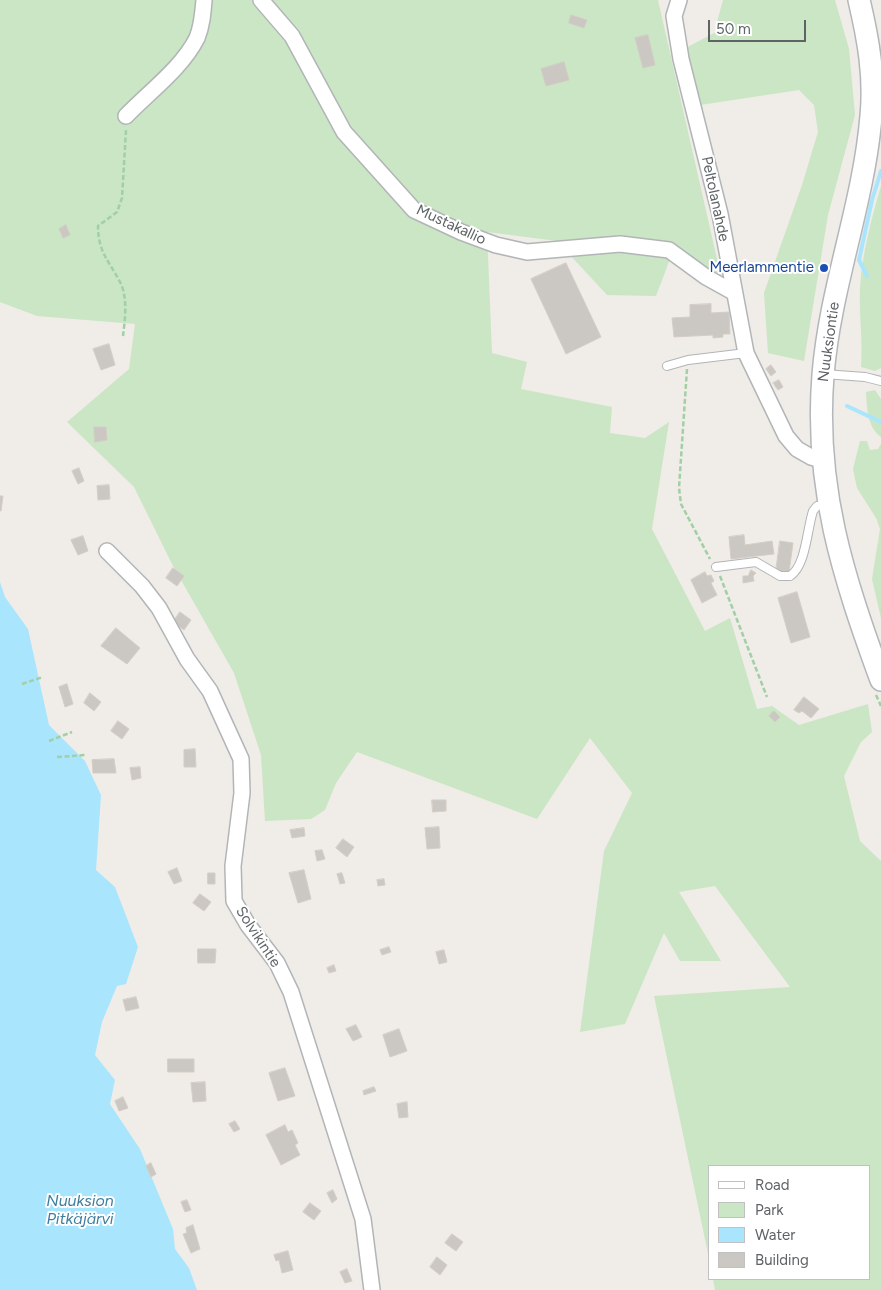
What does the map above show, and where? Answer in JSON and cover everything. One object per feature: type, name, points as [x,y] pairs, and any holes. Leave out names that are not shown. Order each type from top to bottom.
[{"type":"street","points":[[126,116],[184,58],[197,38],[203,18],[204,0]]},
{"type":"street","name":"Mustakallio","points":[[260,0],[292,36],[344,132],[414,210],[487,242],[527,252],[620,244],[669,250],[706,277],[733,292]]},
{"type":"street","name":"Peltolanahde","points":[[679,0],[674,16],[681,59],[720,214],[733,292],[746,353],[786,436],[797,448],[811,457],[822,460]]},
{"type":"street","name":"Nuuksiontie","points":[[859,0],[868,37],[872,115],[867,149],[828,338],[818,374],[822,460],[828,503],[849,584],[881,680]]},
{"type":"street","name":"Solvikintie","points":[[107,551],[142,586],[159,608],[186,659],[210,691],[241,759],[241,803],[233,866],[234,901],[248,925],[277,962],[290,992],[363,1219],[372,1290]]},
{"type":"lane","points":[[667,366],[688,360],[746,353]]},
{"type":"lane","points":[[818,374],[865,377],[881,382]]},
{"type":"lane","points":[[716,567],[756,562],[780,576],[790,576],[797,570],[804,553],[813,511],[817,506],[828,503]]},
{"type":"path","points":[[123,336],[124,300],[121,283],[112,272],[98,243],[98,226],[116,212],[122,198],[126,116]]},
{"type":"path","points":[[688,360],[679,488],[681,504],[709,558],[716,567],[766,697]]},
{"type":"path","points":[[22,684],[43,677]]},
{"type":"path","points":[[49,741],[72,732]]},
{"type":"path","points":[[56,757],[86,755]]},
{"type":"green space","points":[[0,0],[658,0],[725,294],[670,259],[656,296],[607,295],[557,241],[487,232],[492,353],[527,362],[521,389],[612,407],[610,433],[645,438],[669,422],[652,529],[705,631],[730,618],[757,709],[772,706],[799,725],[868,704],[872,732],[861,742],[844,776],[860,841],[881,861],[881,1290],[715,1290],[713,1280],[871,1280],[871,1165],[708,1165],[708,1253],[654,996],[790,987],[715,886],[679,892],[721,961],[680,961],[664,933],[625,1024],[580,1032],[604,851],[632,793],[590,738],[537,819],[357,752],[336,783],[325,810],[311,819],[265,821],[261,755],[234,673],[173,566],[134,487],[67,422],[129,369],[135,324],[37,316],[0,302]]},
{"type":"green space","points":[[723,0],[835,0],[849,49],[855,115],[828,215],[804,361],[768,353],[764,293],[802,185],[818,132],[814,105],[799,90],[700,105],[684,49],[714,33]]},
{"type":"green space","points":[[881,186],[881,368],[875,371],[861,367],[860,289],[868,237]]},
{"type":"green space","points":[[875,390],[881,399],[881,437],[870,423],[867,411],[866,392]]},
{"type":"green space","points":[[860,441],[867,441],[870,450],[878,449],[881,444],[881,618],[872,579],[880,529],[876,518],[857,488],[853,469]]},
{"type":"water","name":"Nuuksion Pitkäjärvi","points":[[0,582],[5,597],[28,629],[49,725],[85,761],[101,795],[96,870],[115,887],[138,947],[126,984],[117,986],[102,1022],[95,1055],[115,1080],[110,1104],[140,1149],[173,1229],[175,1249],[189,1268],[197,1290],[0,1290]]},
{"type":"building","points":[[571,15],[587,20],[584,28],[569,23]]},
{"type":"building","points":[[648,35],[655,65],[643,68],[635,38]]},
{"type":"building","points":[[564,62],[569,80],[546,86],[541,69]]},
{"type":"building","points":[[66,225],[70,235],[63,238],[59,229]]},
{"type":"building","points":[[566,263],[601,337],[566,354],[531,279]]},
{"type":"building","points":[[711,304],[711,313],[729,312],[730,334],[723,334],[723,337],[713,338],[713,335],[674,337],[672,318],[690,317],[690,305]]},
{"type":"building","points":[[109,344],[115,365],[101,370],[93,349]]},
{"type":"building","points":[[771,365],[776,372],[771,376],[766,369]]},
{"type":"building","points":[[779,380],[783,387],[778,390],[773,383]]},
{"type":"building","points":[[94,427],[106,427],[107,440],[95,442]]},
{"type":"building","points":[[79,468],[84,481],[78,484],[72,471]]},
{"type":"building","points":[[109,485],[110,499],[98,500],[97,486]]},
{"type":"building","points":[[0,496],[3,496],[1,511],[0,511]]},
{"type":"building","points":[[744,535],[745,545],[772,541],[774,554],[731,559],[729,537]]},
{"type":"building","points":[[83,536],[88,551],[78,555],[71,540]]},
{"type":"building","points":[[780,541],[793,543],[789,572],[776,571]]},
{"type":"building","points":[[173,568],[184,576],[177,586],[166,578]]},
{"type":"building","points":[[751,570],[756,573],[753,576],[754,581],[743,583],[743,576],[748,576]]},
{"type":"building","points":[[705,572],[707,576],[711,575],[714,581],[711,583],[717,595],[702,603],[691,580]]},
{"type":"building","points":[[797,592],[810,637],[791,643],[778,598]]},
{"type":"building","points":[[180,612],[191,620],[184,630],[173,622]]},
{"type":"building","points":[[116,628],[140,648],[127,664],[101,646]]},
{"type":"building","points":[[67,684],[73,704],[65,707],[59,687]]},
{"type":"building","points":[[90,693],[101,702],[94,711],[84,703]]},
{"type":"building","points":[[804,697],[819,709],[811,718],[802,711],[799,713],[794,710]]},
{"type":"building","points":[[774,711],[780,717],[775,722],[769,716]]},
{"type":"building","points":[[118,721],[129,729],[122,739],[111,731]]},
{"type":"building","points":[[195,749],[196,767],[184,767],[184,750]]},
{"type":"building","points":[[114,759],[116,773],[93,773],[92,760]]},
{"type":"building","points":[[140,767],[141,778],[132,780],[130,768]]},
{"type":"building","points":[[432,800],[446,800],[446,811],[433,812]]},
{"type":"building","points":[[439,827],[440,848],[427,849],[425,828]]},
{"type":"building","points":[[304,828],[305,836],[292,838],[290,830]]},
{"type":"building","points":[[343,839],[354,847],[347,857],[336,848]]},
{"type":"building","points":[[322,850],[325,859],[317,861],[315,851]]},
{"type":"building","points":[[177,868],[182,881],[174,884],[168,872]]},
{"type":"building","points":[[304,870],[311,899],[298,903],[289,873]]},
{"type":"building","points":[[208,873],[215,873],[215,884],[208,884]]},
{"type":"building","points":[[342,873],[345,883],[340,884],[337,874]]},
{"type":"building","points":[[384,879],[385,885],[378,886],[377,880]]},
{"type":"building","points":[[200,894],[211,902],[204,911],[193,903]]},
{"type":"building","points":[[389,947],[391,952],[382,955],[380,950]]},
{"type":"building","points":[[198,949],[216,949],[215,963],[198,963]]},
{"type":"building","points":[[444,950],[447,962],[439,964],[436,952]]},
{"type":"building","points":[[334,965],[336,971],[329,973],[327,968]]},
{"type":"building","points":[[136,997],[139,1008],[126,1011],[123,1000]]},
{"type":"building","points":[[356,1025],[362,1037],[353,1041],[346,1029]]},
{"type":"building","points":[[399,1029],[407,1051],[390,1057],[383,1035]]},
{"type":"building","points":[[168,1059],[194,1059],[194,1072],[168,1072]]},
{"type":"building","points":[[285,1068],[295,1096],[278,1101],[269,1073]]},
{"type":"building","points":[[205,1082],[206,1101],[193,1102],[191,1083]]},
{"type":"building","points":[[374,1087],[376,1091],[364,1095],[363,1091]]},
{"type":"building","points":[[123,1097],[128,1108],[119,1111],[115,1101]]},
{"type":"building","points":[[407,1102],[408,1117],[399,1118],[397,1104]]},
{"type":"building","points":[[235,1121],[240,1129],[234,1132],[229,1124]]},
{"type":"building","points":[[285,1125],[288,1132],[292,1130],[298,1143],[295,1145],[300,1155],[281,1165],[266,1135]]},
{"type":"building","points":[[151,1163],[156,1174],[151,1177],[146,1166]]},
{"type":"building","points":[[333,1190],[337,1199],[332,1203],[327,1193]]},
{"type":"building","points":[[187,1200],[191,1210],[185,1212],[181,1202]]},
{"type":"building","points":[[310,1203],[321,1211],[314,1220],[303,1212]]},
{"type":"building","points":[[193,1225],[200,1249],[191,1253],[183,1234],[187,1233],[186,1228]]},
{"type":"building","points":[[452,1234],[463,1242],[456,1251],[445,1243]]},
{"type":"building","points":[[288,1251],[293,1270],[282,1273],[279,1260],[276,1261],[274,1255]]},
{"type":"building","points":[[437,1257],[447,1265],[440,1275],[430,1267]]},
{"type":"building","points":[[347,1269],[352,1281],[345,1283],[340,1272]]},
{"type":"waterway","points":[[867,276],[859,260],[872,200],[881,171]]},
{"type":"waterway","points":[[847,406],[881,422]]},
{"type":"place","name":"Meerlammentie","points":[[824,268]]}]
